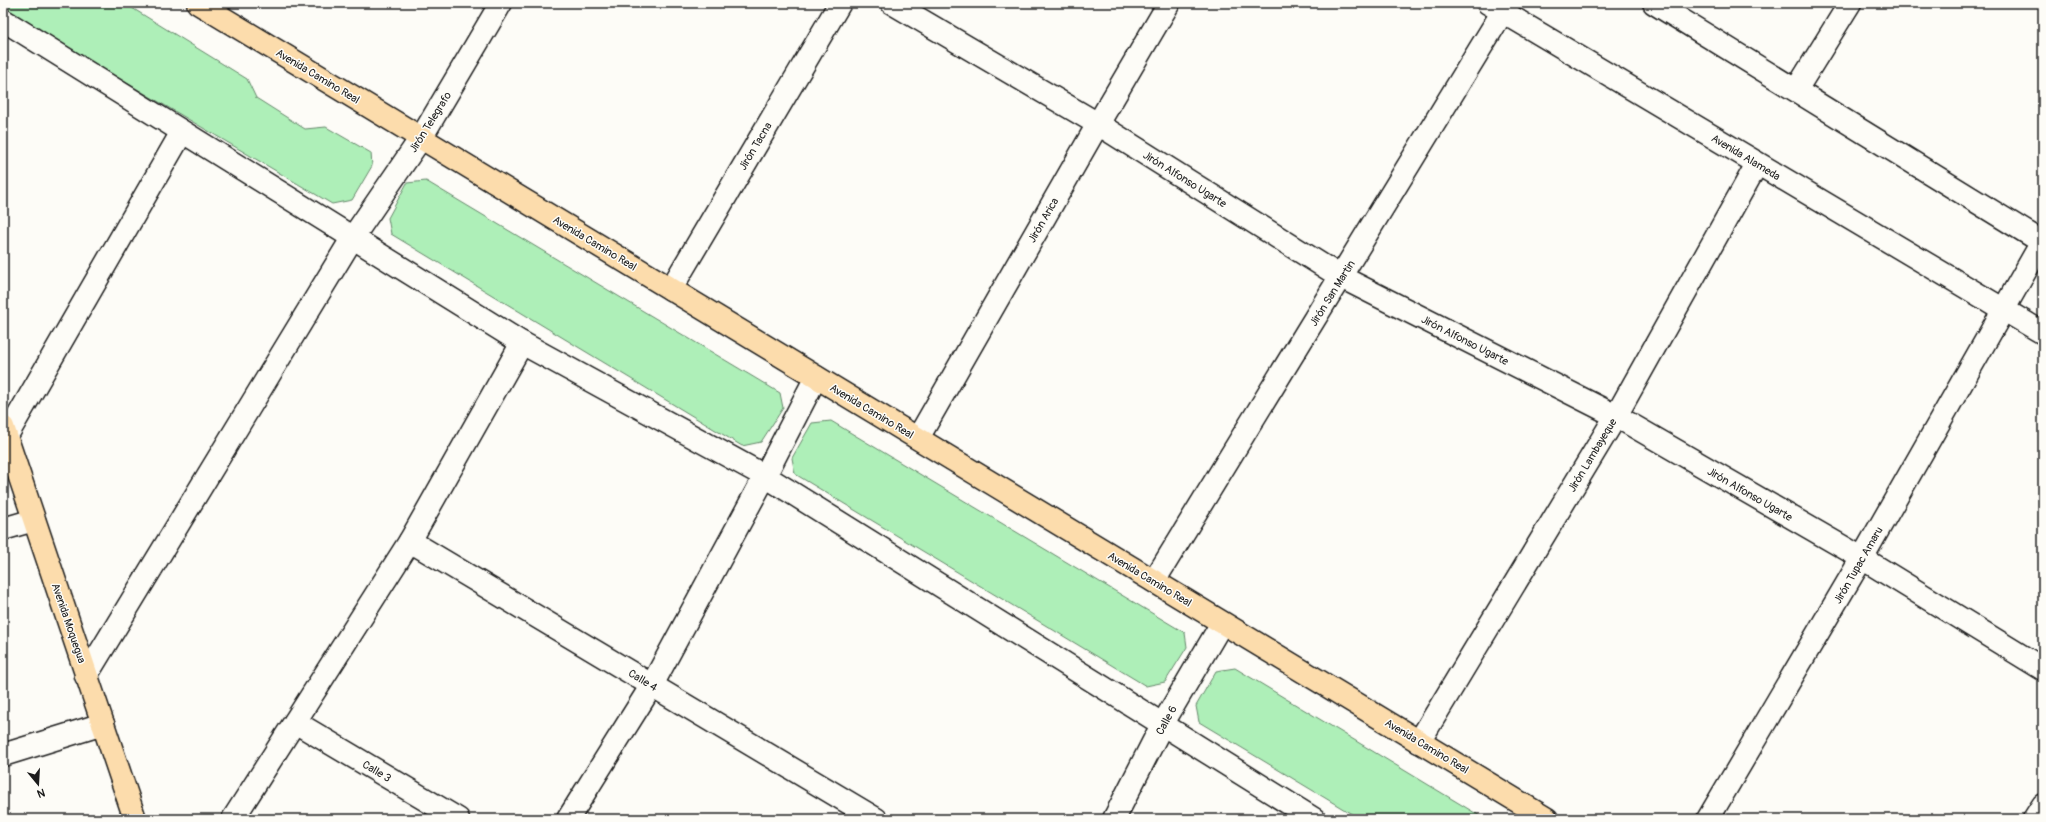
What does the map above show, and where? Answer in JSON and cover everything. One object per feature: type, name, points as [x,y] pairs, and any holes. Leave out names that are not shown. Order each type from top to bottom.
[{"type":"main road","name":"Avenida Camino Real","points":[[198,3],[1547,819]]},
{"type":"main road","name":"Avenida Moquegua","points":[[5,432],[135,819]]},
{"type":"street","name":"Jirón Telegrafo","points":[[86,676],[353,237],[421,138],[501,3]]},
{"type":"street","name":"Jirón Tacna","points":[[671,289],[840,3]]},
{"type":"street","name":"Jirón Alfonso Ugarte","points":[[892,3],[1098,124],[1341,277],[1616,416],[1862,558],[2043,669]]},
{"type":"street","name":"Jirón Arica","points":[[918,438],[1169,3]]},
{"type":"street","points":[[1654,3],[2043,241],[2005,310]]},
{"type":"street","points":[[1796,90],[1850,3]]},
{"type":"street","name":"Avenida Alameda","points":[[1500,6],[1757,164],[2043,333]]},
{"type":"street","name":"Jirón San Martin","points":[[1154,581],[1341,277],[1500,6]]},
{"type":"street","points":[[3,20],[522,343],[765,476],[1314,819]]},
{"type":"street","points":[[5,432],[182,132]]},
{"type":"street","name":"Jirón Lambayeque","points":[[1419,742],[1616,416],[1757,164]]},
{"type":"street","name":"Jirón Tupac Amaru","points":[[1708,819],[1862,558],[2005,310]]},
{"type":"street","points":[[233,819],[410,541],[522,343]]},
{"type":"street","points":[[568,819],[652,685],[765,476],[816,377]]},
{"type":"street","points":[[3,530],[34,520]]},
{"type":"street","name":"Calle 4","points":[[410,541],[876,819]]},
{"type":"street","name":"Calle 6","points":[[1114,819],[1162,725],[1222,623]]},
{"type":"street","name":"Calle 3","points":[[295,722],[458,819]]},
{"type":"street","points":[[3,755],[103,724]]},
{"type":"street","points":[[2034,819],[2043,806]]},
{"type":"green space","points":[[3,3],[124,3],[247,79],[256,98],[305,129],[326,127],[371,153],[372,166],[352,200],[332,204],[3,10]]},
{"type":"green space","points":[[426,181],[780,393],[783,408],[761,442],[742,446],[391,234],[388,218],[407,183]]},
{"type":"green space","points":[[831,421],[1185,633],[1187,647],[1165,682],[1146,686],[795,474],[792,458],[812,423]]},
{"type":"green space","points":[[1235,668],[1485,819],[1360,819],[1199,722],[1196,706],[1216,671]]}]
